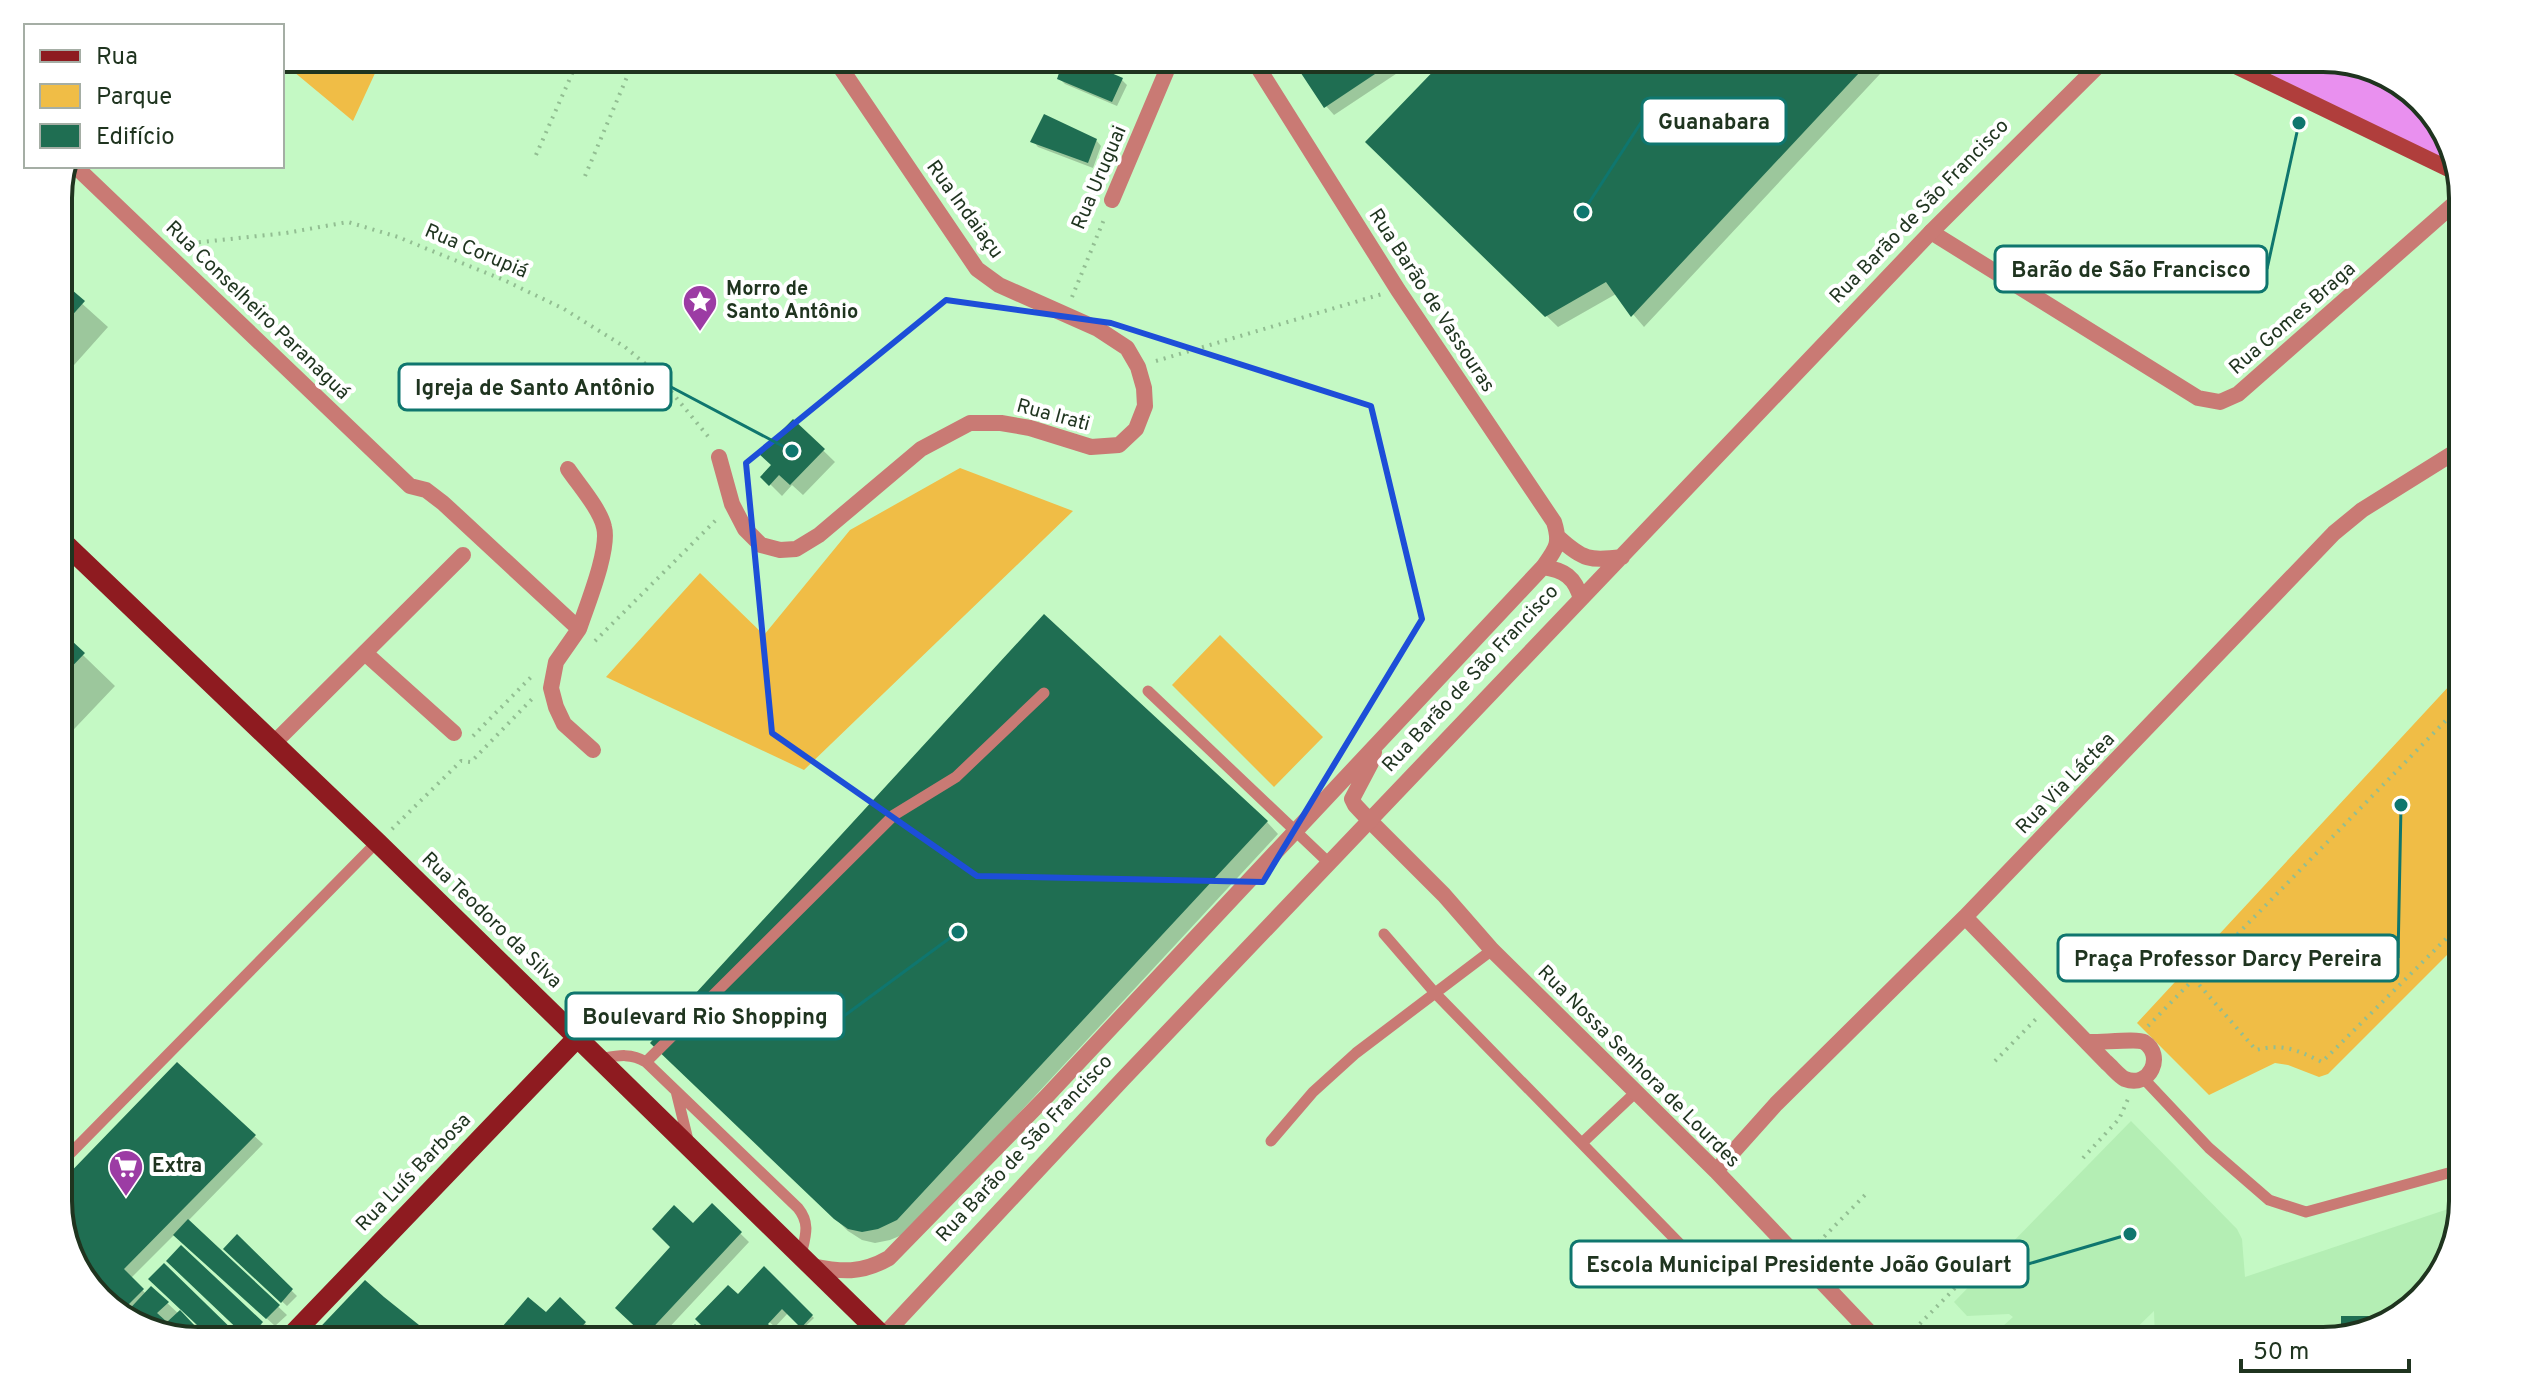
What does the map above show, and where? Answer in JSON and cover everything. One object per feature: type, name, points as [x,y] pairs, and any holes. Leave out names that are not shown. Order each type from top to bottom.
[{"type":"main road","points":[[2248,72],[2445,167]]},
{"type":"main road","name":"Rua Teodoro da Silva","points":[[72,551],[377,842],[871,1327]]},
{"type":"main road","name":"Rua Luís Barbosa","points":[[299,1327],[577,1038]]},
{"type":"street","name":"Rua Indaiaçu","points":[[843,72],[977,269],[999,285],[1098,329],[1127,348],[1138,367]]},
{"type":"street","name":"Rua Uruguai","points":[[1112,200],[1166,72]]},
{"type":"street","name":"Rua Barão de Vassouras","points":[[1261,72],[1398,290],[1554,522],[1559,538]]},
{"type":"street","name":"Rua Barão de São Francisco","points":[[894,1327],[1100,1103],[1931,232],[2092,72]]},
{"type":"street","name":"Rua Conselheiro Paranaguá","points":[[77,168],[410,486],[426,490],[443,503],[579,629]]},
{"type":"street","name":"Rua Gomes Braga","points":[[1931,232],[2198,398],[2220,402],[2238,394],[2449,208]]},
{"type":"street","name":"Rua Irati","points":[[719,457],[732,504],[745,529],[761,545],[780,550],[796,549],[819,535],[921,449],[970,423],[1001,423],[1030,428],[1091,447],[1119,445],[1136,429],[1145,406],[1138,367]]},
{"type":"street","name":"Rua Via Láctea","points":[[1716,1171],[1776,1104],[1965,917],[2334,533],[2362,510],[2449,456]]},
{"type":"street","points":[[568,469],[602,520],[605,530],[601,558],[579,629],[556,662],[551,688],[564,724],[593,750]]},
{"type":"street","points":[[1581,599],[1577,586],[1569,576],[1559,569],[1543,567],[1559,538],[1587,559],[1622,557]]},
{"type":"street","points":[[274,743],[463,555]]},
{"type":"street","name":"Rua Barão de São Francisco","points":[[806,1261],[854,1271],[872,1268],[889,1258],[1046,1097],[1543,567]]},
{"type":"street","points":[[365,653],[462,740]]},
{"type":"street","points":[[1370,821],[1352,799],[1371,763],[1377,742]]},
{"type":"street","name":"Rua Nossa Senhora de Lourdes","points":[[1370,821],[1444,895],[1492,950],[1716,1171],[1864,1327]]},
{"type":"street","points":[[1965,917],[2052,1003],[2087,1042],[2124,1078],[2140,1080],[2151,1072],[2155,1062],[2152,1050],[2143,1041],[2087,1042]]},
{"type":"lane","points":[[1148,691],[1329,863]]},
{"type":"lane","points":[[646,1062],[894,815],[956,777],[1044,693]]},
{"type":"lane","points":[[72,1152],[377,842]]},
{"type":"lane","points":[[1384,934],[1435,993],[1715,1280]]},
{"type":"lane","points":[[1271,1141],[1313,1092],[1356,1053],[1492,950]]},
{"type":"lane","points":[[599,1059],[626,1055],[646,1062],[798,1208],[808,1226],[806,1261]]},
{"type":"lane","points":[[2140,1080],[2209,1148],[2269,1200],[2306,1212],[2449,1173]]},
{"type":"lane","points":[[676,1090],[690,1149]]},
{"type":"lane","points":[[1582,1143],[1636,1092]]},
{"type":"path","points":[[536,155],[573,72]]},
{"type":"path","points":[[585,176],[629,72]]},
{"type":"path","name":"Rua Uruguai","points":[[1065,314],[1112,200]]},
{"type":"path","name":"Rua Corupiá","points":[[159,245],[199,244],[348,222],[398,237],[506,281],[549,302],[625,347],[655,372],[711,440],[719,457]]},
{"type":"path","points":[[1138,367],[1398,290]]},
{"type":"path","points":[[377,842],[461,761],[462,740],[536,672]]},
{"type":"path","points":[[2135,1039],[2449,717]]},
{"type":"path","points":[[2194,979],[2256,1050],[2274,1045],[2299,1050],[2322,1062],[2449,936]]},
{"type":"path","points":[[1995,1061],[2052,1003]]},
{"type":"path","points":[[2083,1158],[2119,1119],[2140,1080]]},
{"type":"path","points":[[1800,1261],[1866,1194]]},
{"type":"path","points":[[1917,1327],[1960,1283]]},
{"type":"highlighted area","points":[[946,300],[1111,323],[1371,406],[1422,619],[1263,882],[977,876],[772,733],[746,463]]},
{"type":"shaded area","points":[[2131,1121],[2237,1229],[2242,1239],[2245,1277],[2449,1209],[2445,1234],[2436,1257],[2418,1284],[2393,1306],[2348,1325],[2155,1327],[2154,1311],[2137,1327],[2004,1327],[2013,1317],[2009,1314],[1967,1316],[1954,1302]]},
{"type":"green space","points":[[294,72],[376,72],[353,121]]},
{"type":"green space","points":[[960,468],[1073,511],[804,770],[606,677],[700,573],[764,635],[850,530]]},
{"type":"green space","points":[[1220,635],[1323,737],[1274,787],[1172,685]]},
{"type":"green space","points":[[2449,686],[2449,953],[2328,1074],[2319,1077],[2275,1063],[2209,1095],[2137,1023]]},
{"type":"building","points":[[1059,72],[1109,72],[1123,78],[1112,102],[1057,79]]},
{"type":"building","points":[[1300,72],[1378,72],[1324,108]]},
{"type":"building","points":[[1432,72],[1860,72],[1631,317],[1606,282],[1545,317],[1365,142]]},
{"type":"building","points":[[1044,114],[1097,139],[1088,163],[1030,142]]},
{"type":"building","points":[[72,290],[85,301],[72,315]]},
{"type":"building","points":[[793,419],[825,449],[790,485],[779,475],[769,486],[760,477],[771,465],[759,454]]},
{"type":"building","points":[[1044,614],[1268,821],[897,1220],[862,1232],[848,1229],[650,1043]]},
{"type":"building","points":[[72,641],[85,653],[72,666]]},
{"type":"building","name":"Extra","points":[[177,1062],[256,1135],[124,1269],[144,1289],[127,1306],[103,1284],[85,1257],[74,1226],[72,1171]]},
{"type":"building","points":[[712,1203],[742,1232],[653,1327],[635,1327],[615,1308],[670,1247],[652,1229],[674,1205],[693,1223]]},
{"type":"building","points":[[188,1219],[280,1305],[266,1319],[173,1235]]},
{"type":"building","points":[[237,1234],[293,1289],[281,1303],[223,1249]]},
{"type":"building","points":[[181,1245],[263,1322],[259,1327],[235,1327],[166,1261]]},
{"type":"building","points":[[164,1263],[230,1327],[199,1327],[148,1279]]},
{"type":"building","points":[[764,1266],[813,1315],[802,1327],[782,1309],[768,1324],[771,1327],[703,1327],[695,1319],[728,1285],[738,1294]]},
{"type":"building","points":[[365,1280],[422,1327],[320,1327]]},
{"type":"building","points":[[151,1286],[169,1302],[157,1313],[167,1322],[180,1310],[196,1327],[165,1323],[131,1308]]},
{"type":"building","points":[[528,1297],[546,1312],[560,1297],[586,1322],[582,1327],[502,1327]]},
{"type":"building","points":[[2341,1316],[2374,1316],[2348,1325],[2341,1326]]},
{"type":"waterway","points":[[2312,72],[2429,129]]},
{"type":"place","name":"Barão de São Francisco","points":[[2299,123]]},
{"type":"place","name":"Guanabara","points":[[1583,212]]},
{"type":"place","name":"Morro de Santo Antônio","points":[[700,333]]},
{"type":"place","name":"Igreja de Santo Antônio","points":[[792,451]]},
{"type":"place","name":"Praça Professor Darcy Pereira","points":[[2401,805]]},
{"type":"place","name":"Boulevard Rio Shopping","points":[[958,932]]},
{"type":"place","name":"Extra","points":[[126,1198]]},
{"type":"place","name":"Escola Municipal Presidente João Goulart","points":[[2130,1234]]}]
